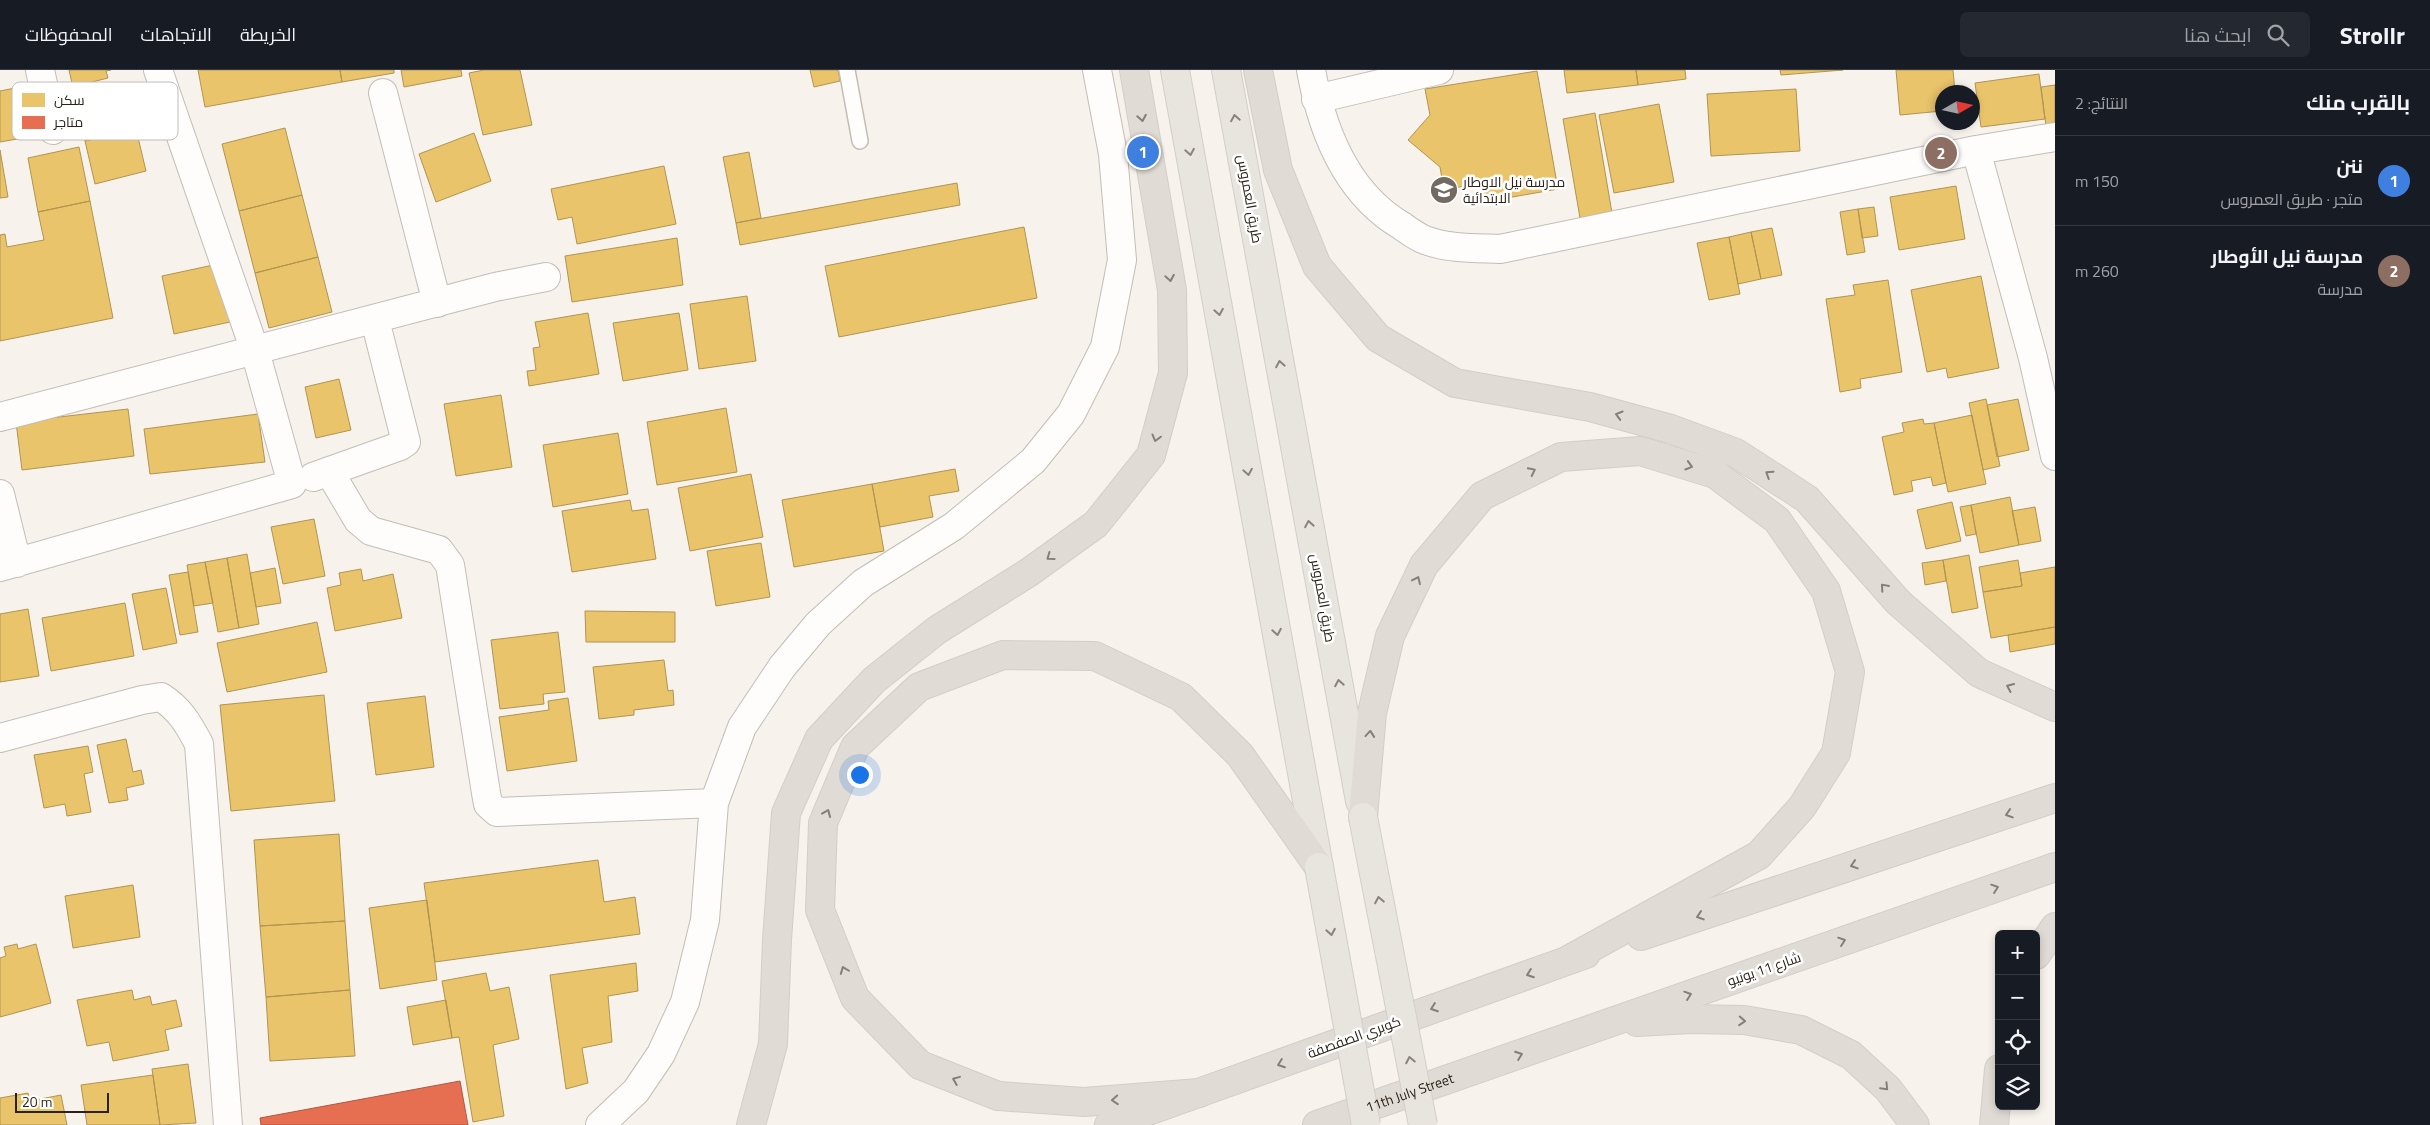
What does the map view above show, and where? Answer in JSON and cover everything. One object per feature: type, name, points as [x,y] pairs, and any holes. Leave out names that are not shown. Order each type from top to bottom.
[{"type":"highway","points":[[751,1125],[773,1044],[777,940],[786,813],[819,739],[874,680],[937,630],[1028,574],[1096,524],[1151,455],[1173,373],[1172,290],[1134,70]]},
{"type":"highway","points":[[1258,70],[1278,170],[1317,266],[1378,338],[1455,383],[1590,407],[1671,429],[1736,453],[1807,499],[1898,602],[1979,673],[2055,707]]},
{"type":"highway","points":[[1363,817],[1372,713],[1390,636],[1424,565],[1482,496],[1561,457],[1640,452],[1715,474],[1777,520],[1826,591],[1850,672],[1836,753],[1802,807],[1759,855],[1570,959]]},
{"type":"highway","points":[[1199,1094],[1084,1102],[998,1096],[920,1065],[855,998],[820,910],[823,824],[855,747],[919,687],[1003,655],[1095,656],[1181,698],[1240,755],[1319,867]]},
{"type":"highway","points":[[1570,959],[2055,798]]},
{"type":"highway","name":"شارع 11 يونيو","points":[[1473,1071],[2055,867]]},
{"type":"highway","points":[[2040,949],[2055,927]]},
{"type":"highway","name":"كوبري الصفصفة","points":[[1199,1094],[1570,959]]},
{"type":"highway","points":[[1606,1024],[1690,1019],[1744,1020],[1801,1030],[1851,1055],[1888,1089],[1916,1125]]},
{"type":"highway","name":"11th July Street","points":[[1317,1125],[1473,1071]]},
{"type":"highway","points":[[1109,1125],[1199,1094]]},
{"type":"highway","points":[[1994,1125],[1995,1110]]},
{"type":"main road","points":[[1175,70],[1366,1125]]},
{"type":"main road","name":"طريق العمروس","points":[[1226,70],[1363,817],[1422,1125]]},
{"type":"street","points":[[158,70],[162,82]]},
{"type":"street","points":[[600,1125],[636,1091],[661,1054],[685,1002],[705,920],[714,803],[742,727],[782,667],[818,624],[863,584],[954,526],[1033,460],[1071,414],[1105,347],[1122,260],[1113,154],[1097,70]]},
{"type":"street","points":[[1311,70],[1316,99],[1332,144],[1355,186],[1385,216],[1424,240],[1460,248],[1500,249],[1976,150],[2055,137]]},
{"type":"street","points":[[1316,99],[1440,70]]},
{"type":"street","points":[[382,93],[437,303]]},
{"type":"street","points":[[178,128],[255,351],[292,484]]},
{"type":"street","points":[[1976,150],[2033,358],[2055,456]]},
{"type":"street","points":[[0,417],[495,287],[546,276]]},
{"type":"street","points":[[0,494],[8,565],[292,484],[400,446],[406,442],[375,320]]},
{"type":"street","points":[[329,471],[358,520],[363,525],[371,531],[438,550],[450,564],[488,804],[497,812],[588,809],[628,805],[714,803]]},
{"type":"street","points":[[0,738],[142,700],[161,697],[180,712],[189,724],[199,744],[228,1125]]},
{"type":"lane","points":[[848,70],[860,141]]},
{"type":"building: سكن","points":[[69,70],[111,70],[106,71],[108,78],[92,82],[72,82]]},
{"type":"building: سكن","points":[[198,70],[340,70],[342,82],[205,107]]},
{"type":"building: سكن","points":[[340,70],[394,70],[394,73],[342,82]]},
{"type":"building: سكن","points":[[401,70],[461,70],[462,76],[404,87]]},
{"type":"building: سكن","points":[[484,70],[520,70],[532,125],[483,135],[469,73]]},
{"type":"building: سكن","points":[[810,70],[838,70],[840,81],[814,87]]},
{"type":"building: سكن","points":[[1564,70],[1636,70],[1638,85],[1567,93]]},
{"type":"building: سكن","points":[[1636,70],[1685,70],[1686,79],[1638,85]]},
{"type":"building: سكن","points":[[1780,70],[1843,70],[1781,75]]},
{"type":"building: سكن","points":[[1896,70],[1953,70],[1954,85],[1935,85],[1935,112],[1900,115]]},
{"type":"building: سكن","points":[[1537,71],[1558,189],[1484,202],[1481,183],[1444,190],[1440,167],[1408,140],[1430,115],[1425,89]]},
{"type":"building: سكن","points":[[2039,74],[2045,119],[1981,127],[1980,85],[1975,85],[1975,83]]},
{"type":"building: سكن","points":[[2055,85],[2055,133],[2047,134],[2041,87]]},
{"type":"building: سكن","points":[[12,89],[12,140],[0,142],[0,91]]},
{"type":"building: سكن","points":[[1796,89],[1800,151],[1711,156],[1707,94]]},
{"type":"building: سكن","points":[[1659,104],[1674,182],[1614,193],[1599,115]]},
{"type":"building: سكن","points":[[1595,113],[1612,213],[1580,218],[1563,119]]},
{"type":"building: سكن","points":[[285,128],[302,195],[239,211],[222,144]]},
{"type":"building: سكن","points":[[474,133],[491,181],[436,202],[419,154]]},
{"type":"building: سكن","points":[[139,140],[146,171],[95,184],[85,141]]},
{"type":"building: سكن","points":[[79,147],[90,201],[38,212],[28,158]]},
{"type":"building: سكن","points":[[0,150],[8,197],[0,198]]},
{"type":"building: سكن","points":[[749,152],[761,218],[736,223],[723,157]]},
{"type":"building: سكن","points":[[664,166],[676,224],[577,244],[572,217],[558,220],[551,189]]},
{"type":"building: سكن","points":[[957,183],[960,205],[740,245],[736,223]]},
{"type":"building: سكن","points":[[1956,186],[1965,239],[1899,250],[1890,197]]},
{"type":"building: سكن","points":[[302,195],[318,257],[255,273],[239,211]]},
{"type":"building: سكن","points":[[90,201],[113,318],[0,341],[0,235],[5,234],[7,247],[44,240],[38,212]]},
{"type":"building: سكن","points":[[1874,207],[1878,236],[1862,238],[1858,209]]},
{"type":"building: سكن","points":[[1858,209],[1865,252],[1847,255],[1840,212]]},
{"type":"building: سكن","points":[[1024,227],[1037,298],[839,337],[825,266]]},
{"type":"building: سكن","points":[[1772,228],[1782,275],[1761,279],[1751,232]]},
{"type":"building: سكن","points":[[1751,232],[1761,279],[1738,284],[1729,237]]},
{"type":"building: سكن","points":[[1729,237],[1740,294],[1709,300],[1697,243]]},
{"type":"building: سكن","points":[[677,238],[683,285],[572,302],[565,256]]},
{"type":"building: سكن","points":[[318,257],[332,312],[269,328],[255,273]]},
{"type":"building: سكن","points":[[218,264],[230,322],[174,334],[162,276]]},
{"type":"building: سكن","points":[[1981,276],[1999,368],[1948,378],[1946,368],[1927,372],[1911,290]]},
{"type":"building: سكن","points":[[1888,280],[1902,372],[1860,379],[1861,388],[1840,392],[1826,299],[1855,295],[1853,285]]},
{"type":"building: سكن","points":[[747,296],[756,361],[699,369],[690,304]]},
{"type":"building: سكن","points":[[588,313],[599,374],[529,386],[527,371],[536,370],[533,348],[540,347],[535,322]]},
{"type":"building: سكن","points":[[679,313],[688,370],[623,381],[613,323]]},
{"type":"building: سكن","points":[[339,379],[351,430],[316,438],[305,387]]},
{"type":"building: سكن","points":[[501,395],[512,467],[456,476],[444,404]]},
{"type":"building: سكن","points":[[1986,399],[2000,466],[1983,470],[1969,403]]},
{"type":"building: سكن","points":[[2018,399],[2029,450],[1997,457],[1987,405]]},
{"type":"building: سكن","points":[[726,408],[737,472],[657,485],[647,422]]},
{"type":"building: سكن","points":[[128,409],[134,456],[22,470],[16,422]]},
{"type":"building: سكن","points":[[258,414],[265,462],[150,474],[144,429]]},
{"type":"building: سكن","points":[[1972,415],[1986,484],[1948,492],[1934,423]]},
{"type":"building: سكن","points":[[1923,419],[1924,424],[1934,423],[1946,483],[1933,486],[1931,477],[1911,481],[1913,491],[1894,495],[1882,437],[1904,432],[1902,423]]},
{"type":"building: سكن","points":[[618,433],[628,494],[553,507],[543,445]]},
{"type":"building: سكن","points":[[955,469],[959,491],[929,496],[933,517],[880,527],[872,484]]},
{"type":"building: سكن","points":[[751,474],[763,537],[690,551],[678,488]]},
{"type":"building: سكن","points":[[872,484],[884,551],[794,567],[782,500]]},
{"type":"building: سكن","points":[[2010,497],[2019,545],[1980,553],[1971,505]]},
{"type":"building: سكن","points":[[630,500],[632,511],[648,509],[656,559],[572,572],[562,511]]},
{"type":"building: سكن","points":[[1952,502],[1961,541],[1926,549],[1917,510]]},
{"type":"building: سكن","points":[[1971,505],[1976,534],[1966,536],[1960,507]]},
{"type":"building: سكن","points":[[2035,507],[2041,541],[2019,545],[2012,511]]},
{"type":"building: سكن","points":[[314,519],[325,576],[283,584],[271,527]]},
{"type":"building: سكن","points":[[761,543],[770,597],[716,606],[707,551]]},
{"type":"building: سكن","points":[[247,554],[259,624],[239,628],[227,558]]},
{"type":"building: سكن","points":[[1969,555],[1978,608],[1952,613],[1943,560]]},
{"type":"building: سكن","points":[[227,558],[239,628],[218,632],[205,562]]},
{"type":"building: سكن","points":[[1943,560],[1946,581],[1925,585],[1922,563]]},
{"type":"building: سكن","points":[[2018,560],[2022,586],[1983,592],[1979,567]]},
{"type":"building: سكن","points":[[205,562],[213,603],[194,606],[187,565]]},
{"type":"building: سكن","points":[[2055,567],[2055,627],[1991,638],[1983,592],[2022,586],[2020,573]]},
{"type":"building: سكن","points":[[275,568],[281,603],[256,607],[250,573]]},
{"type":"building: سكن","points":[[361,569],[363,581],[393,574],[402,618],[335,631],[327,588],[341,585],[339,573]]},
{"type":"building: سكن","points":[[188,572],[198,632],[180,635],[169,575]]},
{"type":"building: سكن","points":[[166,588],[177,643],[143,650],[132,594]]},
{"type":"building: سكن","points":[[125,603],[134,656],[51,671],[42,618]]},
{"type":"building: سكن","points":[[28,609],[39,676],[0,682],[0,614]]},
{"type":"building: سكن","points":[[585,611],[675,612],[675,642],[586,642]]},
{"type":"building: سكن","points":[[317,622],[327,672],[227,692],[217,643]]},
{"type":"building: سكن","points":[[2055,627],[2055,644],[2010,652],[2008,635]]},
{"type":"building: سكن","points":[[558,632],[565,692],[543,694],[544,704],[500,709],[491,640]]},
{"type":"building: سكن","points":[[664,660],[668,691],[673,690],[674,705],[634,710],[634,715],[599,719],[593,667]]},
{"type":"building: سكن","points":[[324,695],[335,801],[231,811],[220,705]]},
{"type":"building: سكن","points":[[425,696],[434,767],[376,775],[367,703]]},
{"type":"building: سكن","points":[[568,698],[577,761],[507,771],[499,717],[549,710],[548,701]]},
{"type":"building: سكن","points":[[126,739],[133,772],[141,770],[144,784],[126,788],[128,800],[109,803],[97,745]]},
{"type":"building: سكن","points":[[88,746],[93,772],[84,774],[91,812],[67,816],[65,804],[44,808],[34,755]]},
{"type":"building: سكن","points":[[339,834],[345,921],[260,926],[254,840]]},
{"type":"building: سكن","points":[[598,860],[604,902],[635,897],[640,934],[435,962],[424,883]]},
{"type":"building: سكن","points":[[133,885],[140,937],[73,948],[65,896]]},
{"type":"building: سكن","points":[[427,900],[437,980],[380,989],[369,908]]},
{"type":"building: سكن","points":[[345,921],[350,990],[266,997],[260,926]]},
{"type":"building: سكن","points":[[17,944],[18,949],[36,944],[51,1003],[0,1017],[0,958],[6,956],[4,947]]},
{"type":"building: سكن","points":[[636,963],[638,991],[608,996],[612,1042],[582,1048],[588,1083],[566,1089],[550,975]]},
{"type":"building: سكن","points":[[486,973],[490,991],[509,987],[519,1039],[493,1045],[504,1116],[473,1122],[459,1037],[452,1038],[442,981]]},
{"type":"building: سكن","points":[[132,990],[134,1000],[150,996],[152,1005],[176,1000],[182,1026],[165,1030],[169,1050],[113,1061],[109,1042],[87,1046],[77,1000]]},
{"type":"building: سكن","points":[[350,990],[355,1056],[270,1061],[266,997]]},
{"type":"building: سكن","points":[[446,1000],[452,1038],[413,1045],[407,1007]]},
{"type":"building: سكن","points":[[188,1064],[196,1123],[160,1125],[152,1069]]},
{"type":"building: سكن","points":[[153,1075],[160,1125],[87,1125],[81,1085]]},
{"type":"building: سكن","points":[[28,1093],[30,1101],[61,1095],[67,1125],[0,1125],[0,1098]]},
{"type":"building: متاجر","points":[[460,1081],[468,1125],[261,1125],[260,1118]]},
{"type":"place","name":"ننن","points":[[1143,152]]},
{"type":"place","name":"مدرسة نيل الأوطار","points":[[1941,153]]},
{"type":"place","name":"مدرسة نيل الاوطار الابتدائية","points":[[1444,190]]}]
